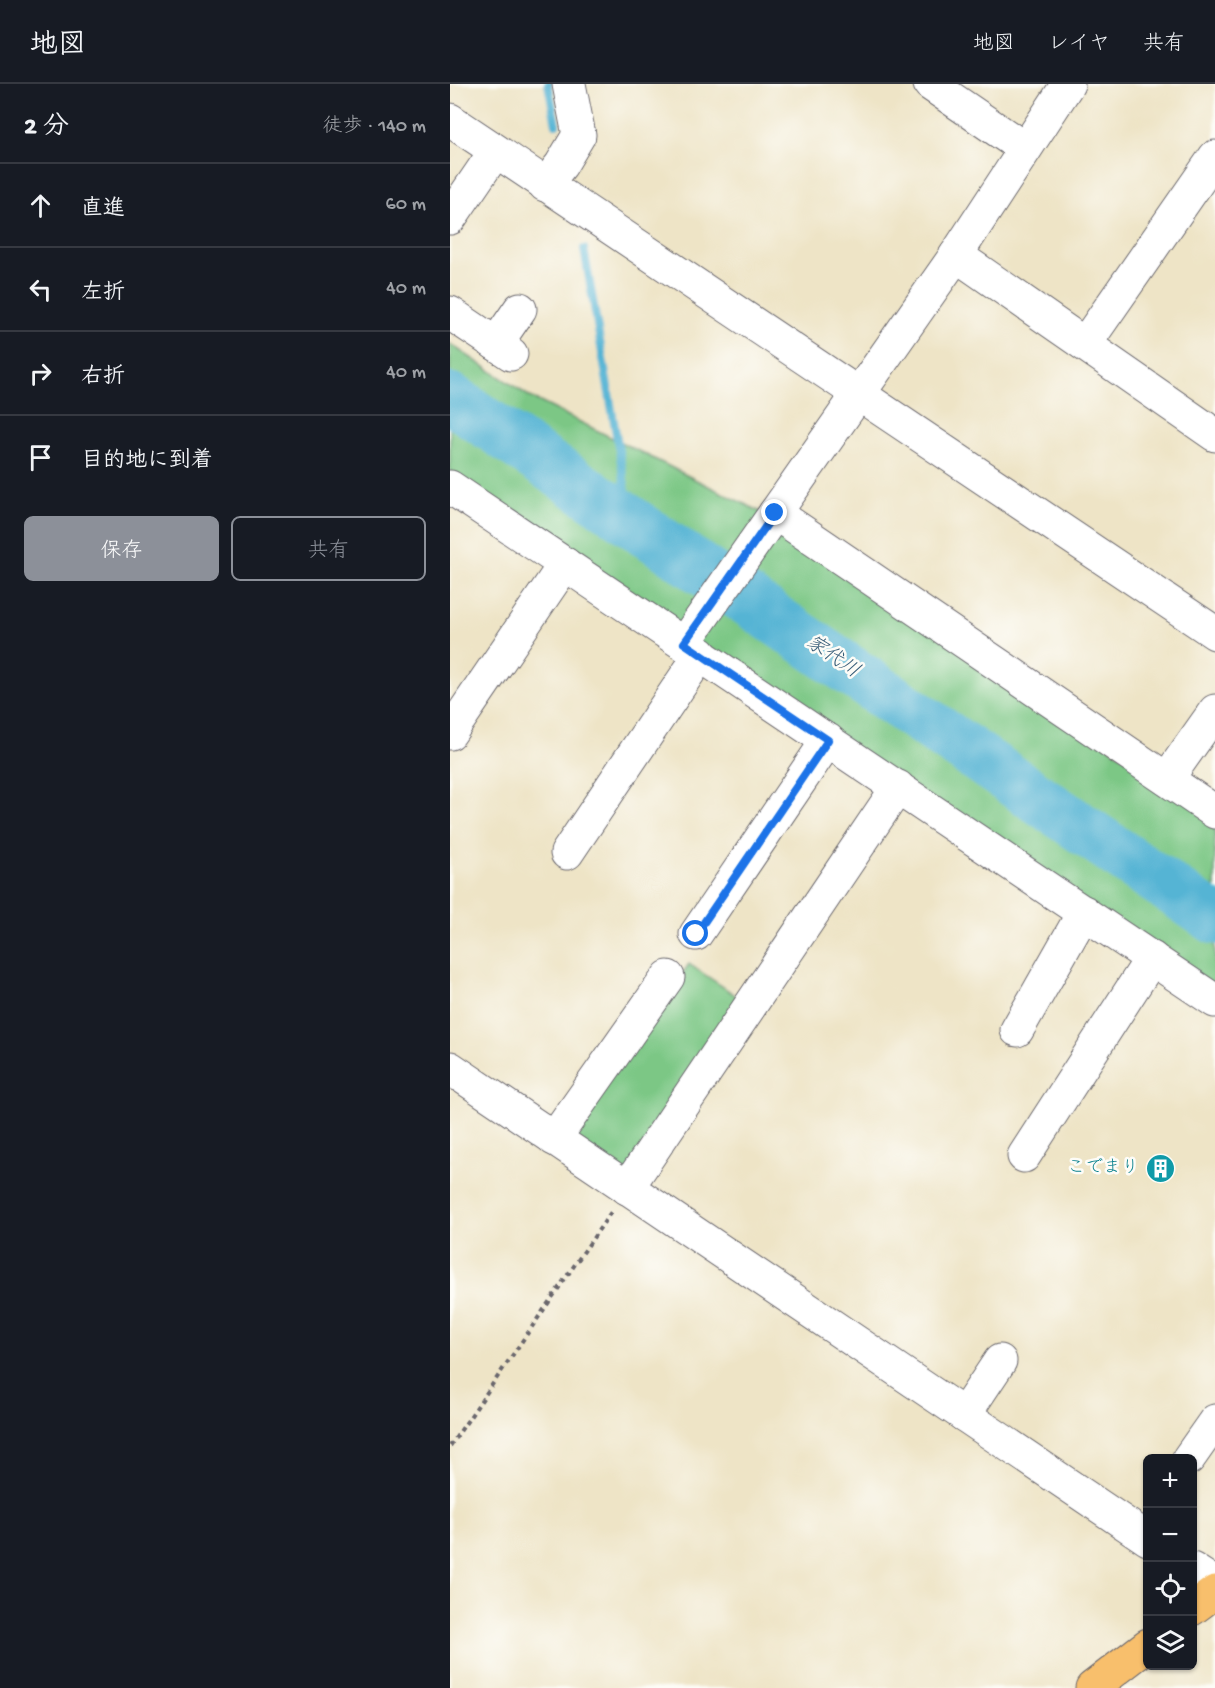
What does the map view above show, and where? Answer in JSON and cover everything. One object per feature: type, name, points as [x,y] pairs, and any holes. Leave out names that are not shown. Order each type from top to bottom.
[{"type":"main road","points":[[1197,1605],[1215,1592]]},
{"type":"main road","points":[[1092,1688],[1143,1648]]},
{"type":"street","points":[[545,185],[579,135],[569,84]]},
{"type":"street","points":[[930,84],[1025,149]]},
{"type":"street","points":[[567,853],[752,547],[956,255],[1068,84]]},
{"type":"street","points":[[450,120],[859,392],[1215,633]]},
{"type":"street","points":[[450,218],[495,152]]},
{"type":"street","points":[[1085,344],[1215,157]]},
{"type":"street","points":[[956,255],[1214,430]]},
{"type":"street","points":[[450,313],[503,349],[520,309]]},
{"type":"street","points":[[450,487],[565,564],[694,641],[828,740],[1215,1001]]},
{"type":"street","points":[[775,513],[1215,812]]},
{"type":"street","points":[[450,733],[565,564]]},
{"type":"street","points":[[1167,779],[1215,711]]},
{"type":"street","points":[[696,934],[828,740]]},
{"type":"street","points":[[627,1188],[898,787]]},
{"type":"street","points":[[1017,1030],[1084,912]]},
{"type":"street","points":[[1024,1156],[1152,958]]},
{"type":"street","points":[[554,1139],[668,977]]},
{"type":"street","points":[[450,1068],[964,1415],[1143,1529]]},
{"type":"street","points":[[964,1415],[1000,1361]]},
{"type":"street","points":[[1192,1454],[1215,1421]]},
{"type":"street","points":[[1197,1572],[1215,1584]]},
{"type":"path","points":[[450,1446],[627,1188]]},
{"type":"green space","points":[[450,344],[532,398],[811,537],[1215,821],[1215,1001],[450,486]]},
{"type":"green space","points":[[689,964],[747,1003],[625,1176],[566,1137]]},
{"type":"waterway","points":[[548,84],[556,124]]},
{"type":"waterway","points":[[584,249],[631,520]]},
{"type":"waterway","name":"家代川","points":[[450,398],[1215,919]]},
{"type":"place","name":"こでまり","points":[[1160,1168]]},
{"type":"route","points":[[696,934],[828,740],[684,643],[775,513]]}]
